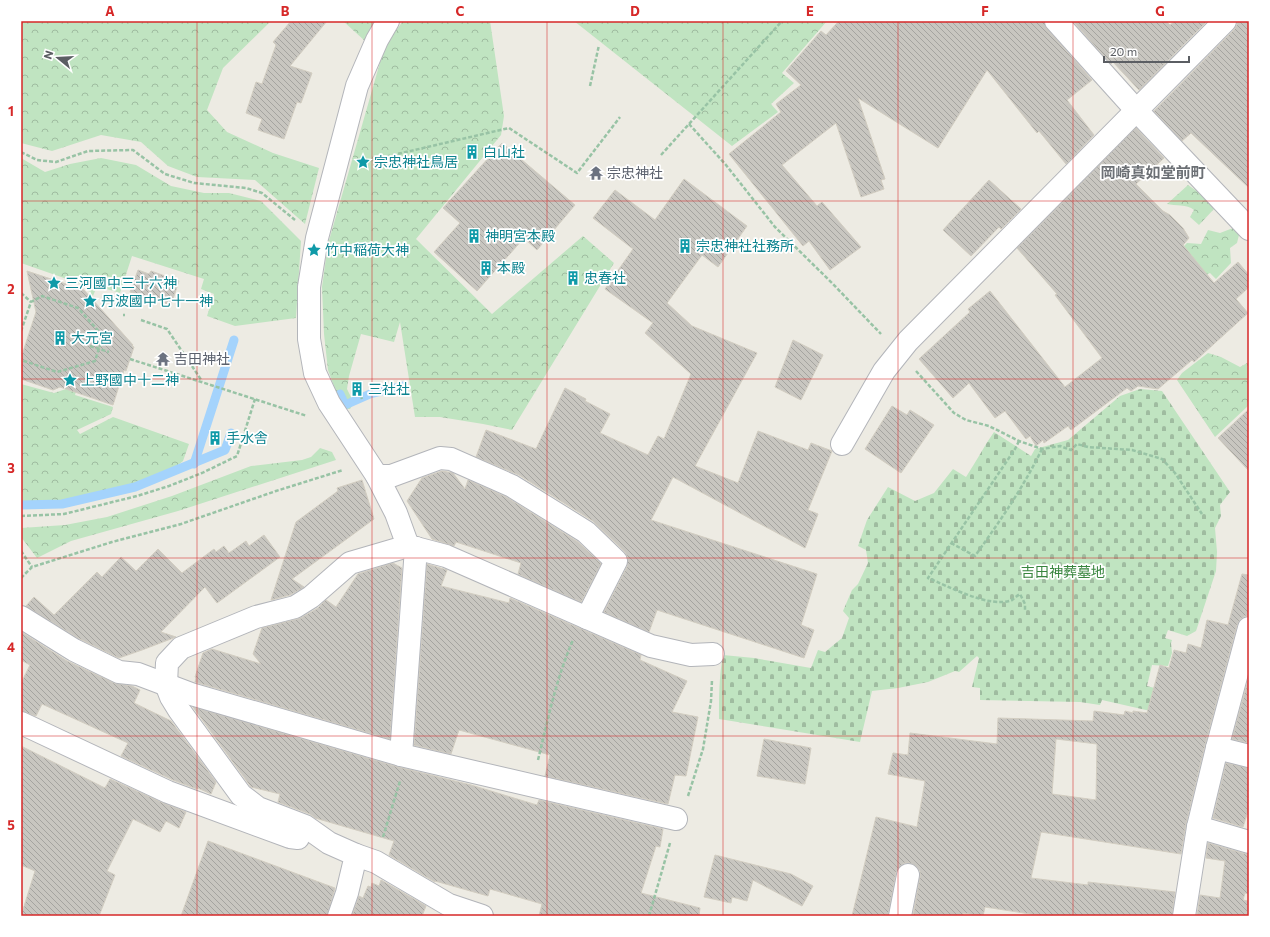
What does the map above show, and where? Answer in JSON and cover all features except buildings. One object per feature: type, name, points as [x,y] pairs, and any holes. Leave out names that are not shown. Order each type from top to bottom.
[{"type":"street","points":[[388,21],[377,40],[357,86],[317,238],[309,287],[309,339],[315,373],[329,403],[372,470],[396,513],[412,547],[401,755]]},
{"type":"street","points":[[1056,21],[1137,111],[1249,229]]},
{"type":"street","points":[[842,444],[884,371],[908,341],[1225,21]]},
{"type":"street","points":[[372,470],[391,476],[440,458],[452,459],[512,486],[586,532],[616,561],[585,617]]},
{"type":"street","points":[[475,915],[449,905],[366,859],[329,843],[305,826],[258,808],[241,796],[171,697],[166,684],[167,663],[181,648],[256,617],[296,607],[311,597],[350,563],[412,547],[446,556],[651,646],[691,655],[713,654]]},
{"type":"street","points":[[21,617],[74,650],[119,672],[138,674],[191,694],[401,755],[532,786],[681,811]]},
{"type":"street","points":[[1184,916],[1198,827],[1217,748],[1249,628]]},
{"type":"street","points":[[21,723],[168,792],[290,837],[329,843]]},
{"type":"street","points":[[1217,748],[1249,756]]},
{"type":"street","points":[[1198,827],[1249,842]]},
{"type":"street","points":[[339,916],[347,893],[366,859]]},
{"type":"street","points":[[900,916],[908,875]]},
{"type":"path","points":[[661,155],[782,21]]},
{"type":"path","points":[[590,86],[599,45]]},
{"type":"path","points":[[363,162],[509,128],[577,173],[620,117]]},
{"type":"path","points":[[689,124],[726,165],[775,227],[899,352],[954,413],[966,420],[989,426],[1018,442],[1042,449],[1060,446],[1071,450],[1077,444],[1088,447],[1132,450],[1162,459],[1175,473],[1202,514]]},
{"type":"path","points":[[21,152],[37,160],[56,162],[88,151],[133,150],[165,174],[194,184],[246,188],[262,193],[317,238]]},
{"type":"path","points":[[21,293],[31,302]]},
{"type":"path","points":[[21,332],[22,325],[31,302],[42,296],[78,308],[103,336],[95,361],[57,372],[21,360]]},
{"type":"path","points":[[140,320],[167,329],[202,382]]},
{"type":"path","points":[[90,346],[109,352]]},
{"type":"path","points":[[130,358],[345,428]]},
{"type":"path","points":[[359,392],[362,398]]},
{"type":"path","points":[[21,516],[64,514],[137,496],[169,486],[202,473],[237,456],[255,399]]},
{"type":"path","points":[[1018,442],[1015,449],[928,578],[979,600],[1002,602],[1011,600],[1020,594],[1025,604],[1025,610]]},
{"type":"path","points":[[951,543],[975,556],[1029,476],[1042,449]]},
{"type":"path","points":[[21,578],[32,567],[112,542],[181,524],[276,491],[372,470]]},
{"type":"path","points":[[21,551],[32,567]]},
{"type":"path","points":[[532,786],[552,700],[562,668],[585,617]]},
{"type":"path","points":[[649,916],[681,811],[703,749],[712,701],[713,654]]},
{"type":"path","points":[[366,859],[399,784],[401,755]]},
{"type":"green space","points":[[21,21],[271,21],[223,68],[207,110],[227,132],[273,153],[319,168],[305,224],[255,180],[197,177],[168,166],[141,142],[101,135],[52,151],[21,143]]},
{"type":"green space","points":[[343,21],[376,21],[365,41]]},
{"type":"green space","points":[[403,21],[490,21],[504,116],[501,135],[416,239],[492,314],[583,236],[614,263],[512,430],[440,417],[415,417],[400,322],[394,342],[361,334],[349,376],[347,389],[354,403],[350,409],[346,409],[338,397],[328,370],[324,334],[322,287],[328,244],[385,45]]},
{"type":"green space","points":[[574,21],[827,21],[782,73],[794,83],[771,104],[778,112],[732,146]]},
{"type":"green space","points":[[21,158],[45,172],[70,164],[101,158],[136,165],[171,186],[204,193],[229,193],[261,201],[301,241],[296,318],[235,326],[207,316],[214,294],[201,289],[204,279],[132,256],[120,293],[97,286],[93,296],[84,285],[21,263]]},
{"type":"green space","points":[[1188,185],[1201,194],[1214,209],[1199,225],[1190,217],[1194,210],[1191,208],[1167,204]]},
{"type":"green space","points":[[1233,228],[1239,235],[1237,243],[1230,248],[1231,263],[1216,279],[1210,273],[1206,275],[1166,264],[1187,243],[1201,244],[1208,230],[1220,233]]},
{"type":"green space","points":[[1208,353],[1221,357],[1240,367],[1249,362],[1249,405],[1215,437],[1177,380],[1182,373]]},
{"type":"green space","points":[[21,384],[54,393],[78,385],[75,395],[113,407],[111,414],[77,430],[80,434],[113,417],[189,444],[183,461],[167,474],[135,486],[62,503],[21,503]]},
{"type":"green space","name":"吉田神葬墓地","points":[[1140,389],[1162,391],[1230,492],[1220,505],[1221,516],[1215,528],[1217,552],[1216,571],[1196,631],[1187,636],[1168,630],[1165,638],[1172,640],[1172,653],[1168,666],[1152,665],[1147,686],[1173,693],[1168,715],[1102,700],[1100,705],[1080,702],[980,700],[980,688],[972,687],[979,658],[977,656],[959,672],[955,671],[928,682],[872,691],[860,742],[719,719],[720,679],[723,655],[754,658],[811,668],[818,650],[825,652],[842,638],[849,618],[843,611],[852,590],[858,584],[868,563],[866,550],[858,546],[867,520],[888,487],[915,501],[934,493],[953,469],[966,477],[994,432],[1031,456],[1035,449],[1068,440],[1120,396]]},
{"type":"green space","points":[[320,448],[332,452],[336,460],[178,511],[71,541],[37,558],[21,537],[21,528],[65,525],[107,517],[172,496],[251,466],[302,460],[311,457]]},
{"type":"waterway","points":[[194,464],[234,340]]},
{"type":"waterway","points":[[340,394],[345,405],[370,394],[403,386]]},
{"type":"waterway","points":[[21,505],[62,504],[135,487],[225,450],[231,433]]},
{"type":"place","name":"白山社","points":[[472,152]]},
{"type":"place","name":"宗忠神社鳥居","points":[[363,162]]},
{"type":"place","name":"宗忠神社","points":[[596,173]]},
{"type":"place","name":"神明宮本殿","points":[[474,236]]},
{"type":"place","name":"宗忠神社社務所","points":[[685,246]]},
{"type":"place","name":"竹中稲荷大神","points":[[314,250]]},
{"type":"place","name":"本殿","points":[[486,268]]},
{"type":"place","name":"忠春社","points":[[573,278]]},
{"type":"place","name":"三河國中三十六神","points":[[54,283]]},
{"type":"place","name":"丹波國中七十一神","points":[[90,301]]},
{"type":"place","name":"大元宮","points":[[60,338]]},
{"type":"place","name":"吉田神社","points":[[163,359]]},
{"type":"place","name":"上野國中十二神","points":[[70,380]]},
{"type":"place","name":"三社社","points":[[357,389]]},
{"type":"place","name":"手水舎","points":[[215,438]]},
{"type":"district","name":"岡崎真如堂前町","points":[[1153,173]]}]
